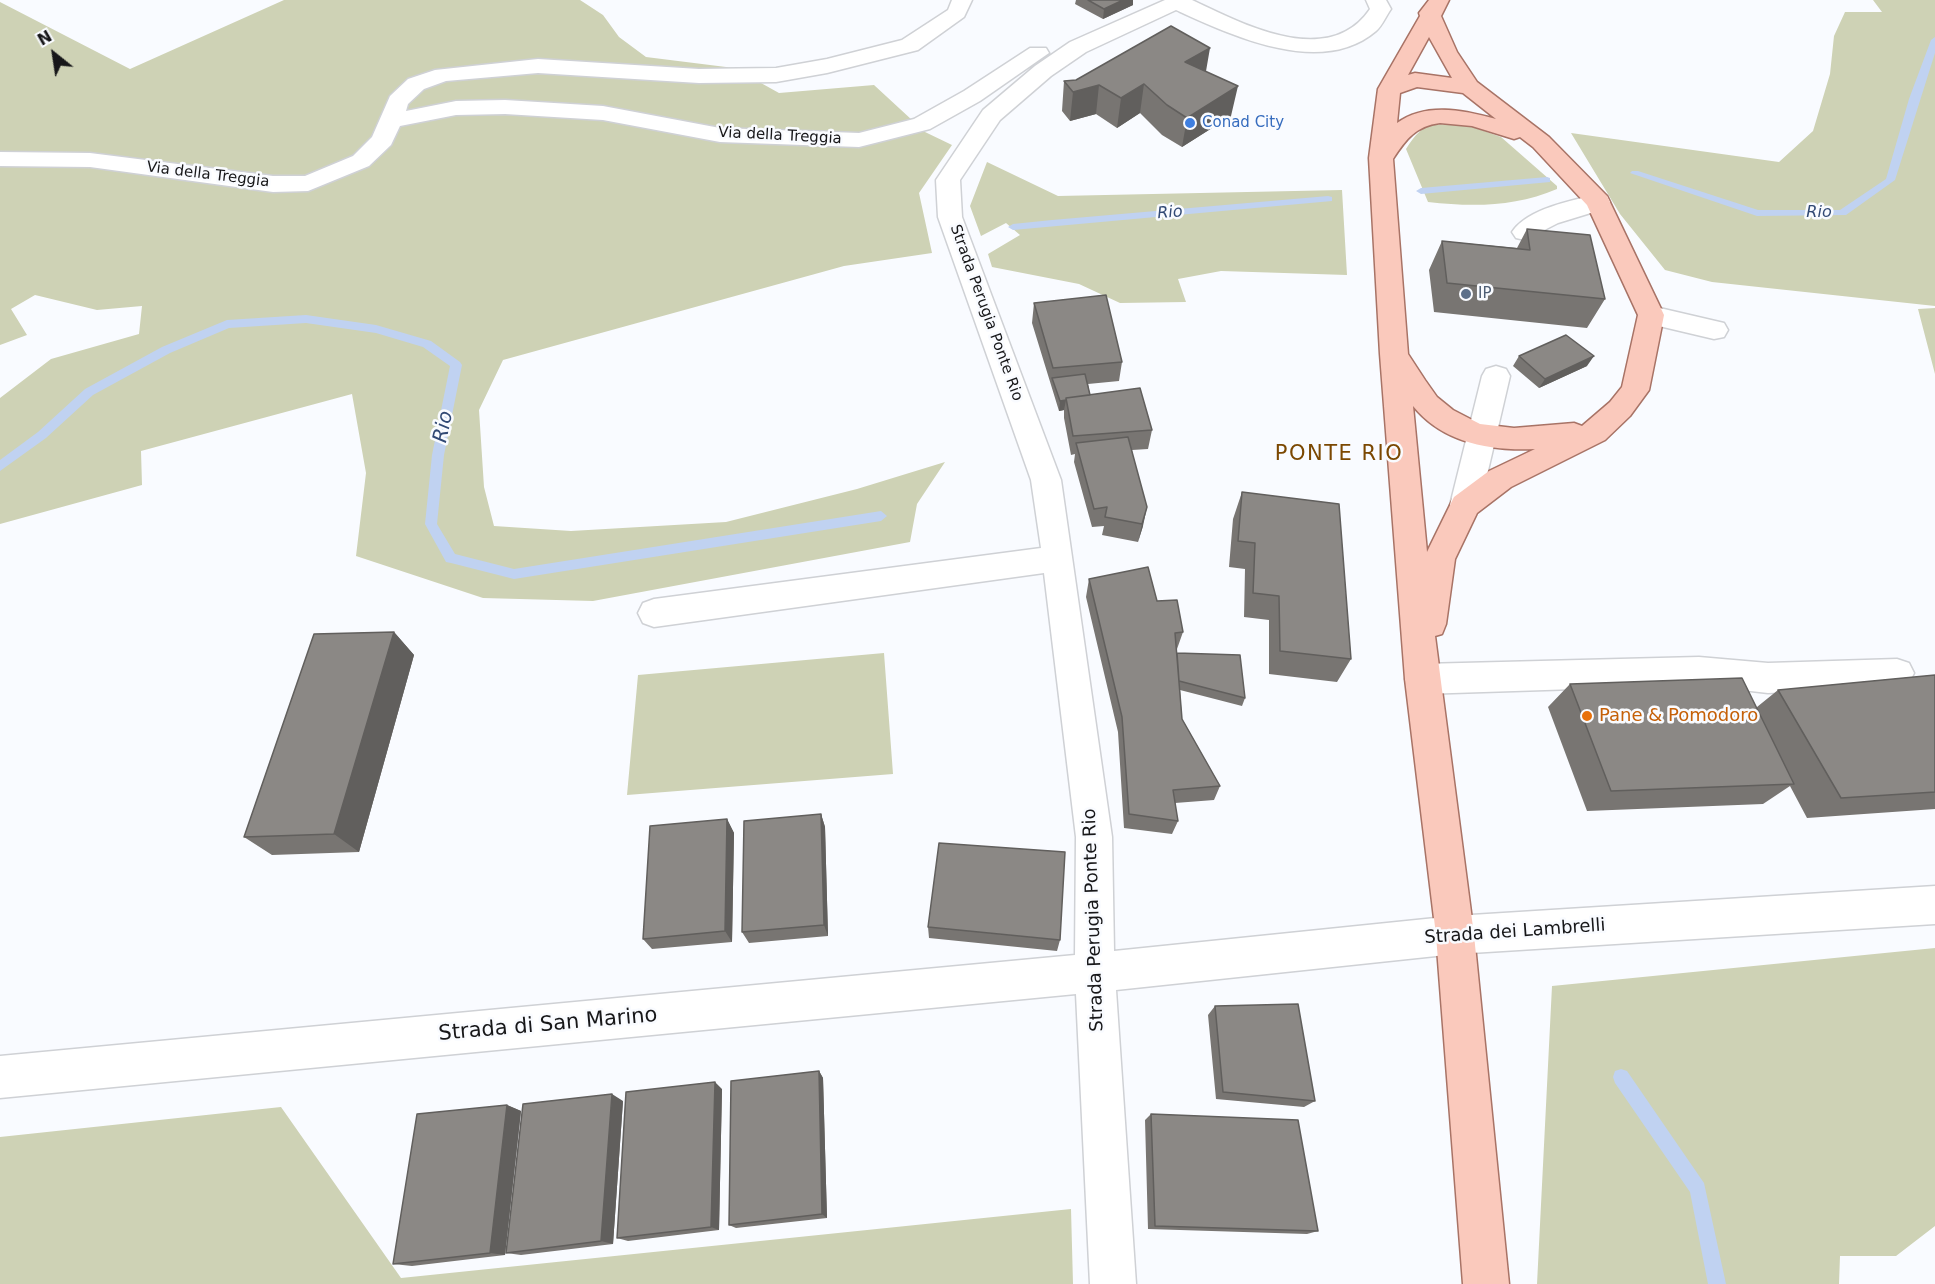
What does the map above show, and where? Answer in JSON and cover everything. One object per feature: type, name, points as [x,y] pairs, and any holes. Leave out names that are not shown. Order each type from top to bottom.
[{"type":"main road","points":[[1422,679],[1439,559],[1465,505],[1500,479],[1595,432],[1620,409],[1635,390],[1651,315],[1598,202],[1541,142],[1469,87],[1446,52],[1434,7]]},
{"type":"main road","points":[[1434,7],[1389,89],[1381,158],[1394,354],[1422,679],[1455,935],[1486,1284]]},
{"type":"main road","points":[[1389,89],[1416,80],[1469,87]]},
{"type":"main road","points":[[1381,158],[1402,130],[1418,120],[1448,116],[1480,120],[1541,142]]},
{"type":"main road","points":[[1394,354],[1426,403],[1449,422],[1482,437],[1533,438],[1595,432]]},
{"type":"street","name":"Via della Treggia","points":[[0,159],[90,160],[273,184],[308,183],[361,161],[383,140],[398,101],[416,84],[443,75],[538,66],[699,76],[776,75],[828,66],[910,45],[957,13],[962,0]]},
{"type":"street","name":"Strada Perugia Ponte Rio","points":[[1113,1284],[1095,974],[1094,837],[1046,480],[979,289],[950,217],[948,180],[991,115],[1044,71],[1078,47],[1180,2],[1258,39],[1301,46],[1339,41],[1368,27],[1381,9],[1376,0]]},
{"type":"street","name":"Via della Treggia","points":[[390,121],[456,108],[505,107],[603,113],[720,135],[859,140],[922,124],[972,96],[1036,53],[1078,47]]},
{"type":"street","points":[[1525,232],[1549,217],[1598,202]]},
{"type":"street","points":[[1651,315],[1714,330]]},
{"type":"street","points":[[1465,505],[1496,376]]},
{"type":"street","points":[[654,613],[1057,559]]},
{"type":"street","points":[[1422,679],[1699,671],[1768,678],[1897,673]]},
{"type":"street","name":"Strada dei Lambrelli","points":[[1095,974],[1455,935],[1935,905]]},
{"type":"street","name":"Strada di San Marino","points":[[0,1077],[1095,974]]},
{"type":"green space","points":[[284,0],[580,0],[603,15],[619,37],[646,57],[734,68],[779,93],[874,85],[925,132],[952,145],[919,193],[932,253],[844,266],[503,360],[479,410],[484,487],[494,526],[571,531],[726,522],[857,489],[945,462],[917,504],[910,542],[593,601],[483,598],[356,556],[366,473],[352,394],[141,451],[142,485],[0,524],[0,398],[51,359],[139,334],[142,306],[97,310],[35,295],[11,309],[27,335],[0,345],[0,2],[130,69]]},
{"type":"green space","points":[[1873,0],[1935,0],[1935,306],[1712,282],[1665,270],[1620,214],[1571,133],[1779,162],[1813,131],[1830,74],[1834,36],[1845,12],[1882,12]]},
{"type":"green space","points":[[1464,124],[1501,137],[1557,186],[1557,189],[1525,199],[1494,204],[1461,205],[1428,202],[1406,149],[1418,133],[1430,126]]},
{"type":"green space","points":[[987,162],[1058,196],[1342,190],[1347,275],[1221,271],[1178,279],[1186,302],[1120,303],[1079,284],[992,267],[988,254],[1020,235],[1006,223],[981,236],[970,206]]},
{"type":"green space","points":[[1935,308],[1935,374],[1918,309]]},
{"type":"green space","points":[[884,653],[893,774],[627,795],[638,675]]},
{"type":"green space","points":[[1935,948],[1935,1226],[1896,1256],[1840,1256],[1839,1284],[1537,1284],[1552,986]]},
{"type":"green space","points":[[281,1107],[401,1278],[1071,1209],[1073,1284],[0,1284],[0,1137]]},
{"type":"building","points":[[1088,0],[1123,0],[1104,9]]},
{"type":"building","points":[[1171,26],[1210,48],[1185,62],[1238,86],[1187,118],[1167,105],[1144,84],[1121,98],[1099,85],[1073,92],[1064,81],[1076,80]]},
{"type":"building","points":[[1527,229],[1590,235],[1605,299],[1447,283],[1442,241],[1530,250]]},
{"type":"building","points":[[1106,295],[1122,362],[1053,368],[1034,303]]},
{"type":"building","points":[[1566,335],[1594,356],[1545,379],[1519,356]]},
{"type":"building","points":[[1085,374],[1090,395],[1060,401],[1052,378]]},
{"type":"building","points":[[1140,388],[1152,430],[1073,436],[1066,398]]},
{"type":"building","points":[[1128,437],[1147,507],[1142,524],[1105,517],[1107,507],[1094,509],[1076,443]]},
{"type":"building","points":[[1242,492],[1339,504],[1351,659],[1280,651],[1279,596],[1253,593],[1255,543],[1238,541]]},
{"type":"building","points":[[1148,567],[1157,601],[1177,600],[1183,632],[1175,633],[1182,719],[1220,786],[1173,790],[1178,821],[1129,814],[1122,717],[1089,579]]},
{"type":"building","points":[[394,632],[334,834],[244,837],[314,634]]},
{"type":"building","points":[[1177,653],[1240,655],[1245,698],[1179,681]]},
{"type":"building","points":[[1935,675],[1935,792],[1841,798],[1778,690]]},
{"type":"building","points":[[1742,678],[1794,784],[1611,791],[1570,684]]},
{"type":"building","points":[[821,814],[824,925],[742,932],[744,821]]},
{"type":"building","points":[[727,819],[725,931],[643,939],[650,826]]},
{"type":"building","points":[[939,843],[1065,852],[1060,940],[928,927]]},
{"type":"building","points":[[1298,1004],[1315,1101],[1223,1092],[1215,1006]]},
{"type":"building","points":[[819,1071],[822,1214],[729,1225],[731,1081]]},
{"type":"building","points":[[715,1082],[711,1227],[617,1238],[626,1092]]},
{"type":"building","points":[[612,1094],[601,1241],[506,1253],[523,1104]]},
{"type":"building","points":[[507,1105],[490,1253],[393,1264],[417,1114]]},
{"type":"building","points":[[1151,1114],[1298,1120],[1318,1231],[1155,1226]]},
{"type":"waterway","name":"Rio","points":[[1635,173],[1757,213],[1842,213],[1890,180],[1914,99],[1935,40]]},
{"type":"waterway","name":"Rio","points":[[1421,191],[1547,180]]},
{"type":"waterway","name":"Rio","points":[[1013,227],[1328,199]]},
{"type":"waterway","name":"Rio","points":[[0,466],[42,435],[89,392],[166,350],[227,324],[306,319],[376,329],[427,344],[456,365],[438,455],[431,524],[451,558],[514,574],[881,516]]},
{"type":"waterway","points":[[1621,1077],[1698,1189],[1717,1284]]},
{"type":"place","name":"Conad City","points":[[1190,123]]},
{"type":"place","name":"IP","points":[[1466,294]]},
{"type":"place","name":"Pane & Pomodoro","points":[[1587,716]]},
{"type":"district","name":"PONTE RIO","points":[[1339,455]]}]
